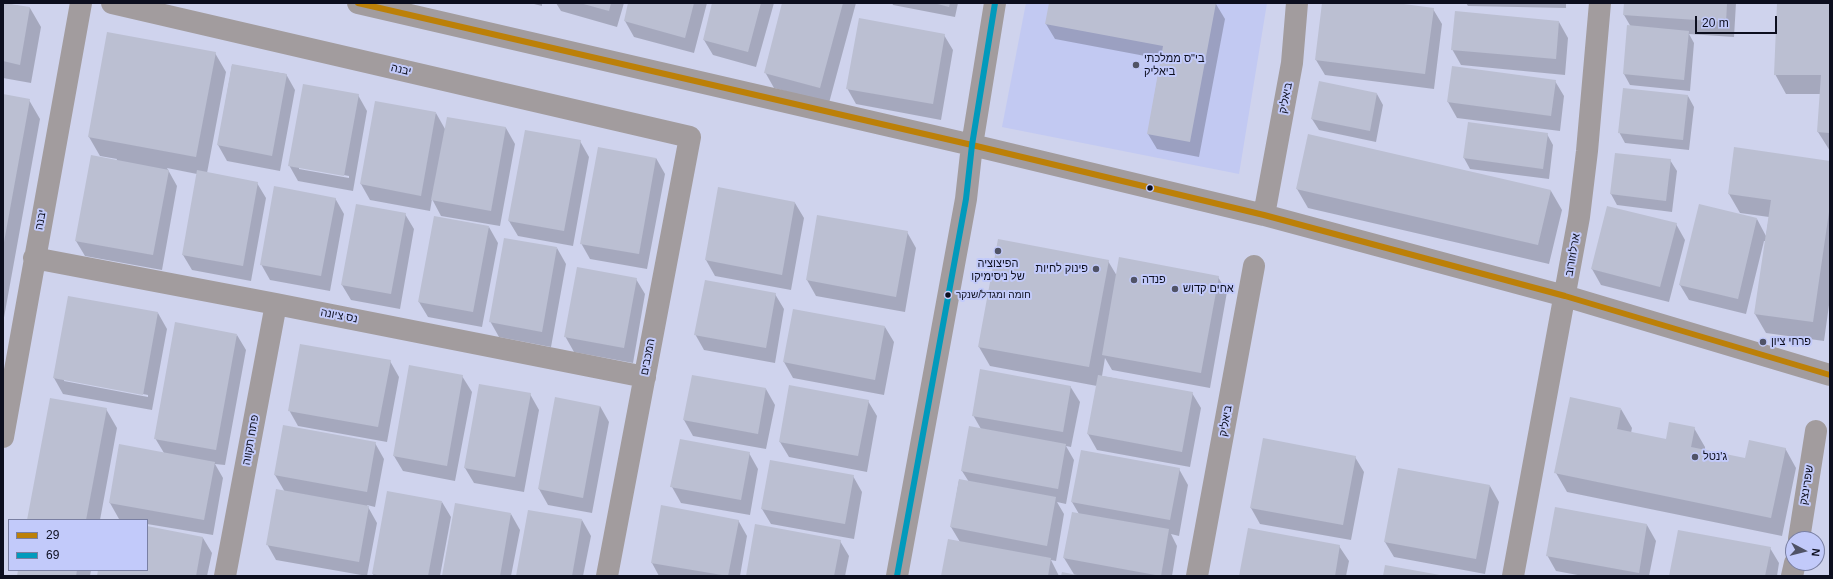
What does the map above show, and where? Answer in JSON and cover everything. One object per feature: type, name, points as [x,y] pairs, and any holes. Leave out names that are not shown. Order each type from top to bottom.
[{"type":"street","name":"יבנה","points":[[3,437],[81,3]]},
{"type":"street","name":"יבנה","points":[[112,3],[690,137]]},
{"type":"street","points":[[358,3],[972,145],[1264,215],[1565,296],[1830,374]]},
{"type":"street","points":[[897,576],[966,199],[972,145],[995,3]]},
{"type":"street","name":"ביאליק","points":[[1264,215],[1292,63],[1297,3]]},
{"type":"street","name":"ארלוזורוב","points":[[1513,576],[1579,216],[1587,151],[1600,3]]},
{"type":"street","name":"המכבים","points":[[607,576],[690,137]]},
{"type":"street","name":"נס ציונה","points":[[34,258],[645,377]]},
{"type":"street","name":"ביאליק","points":[[1197,576],[1254,266]]},
{"type":"street","name":"פתח תקווה","points":[[231,575],[276,304]]},
{"type":"street","name":"שפרינצק","points":[[1800,531],[1816,431]]},
{"type":"shaded area","name":"בי\"ס ממלכתי ביאליק","points":[[1026,3],[1267,3],[1239,174],[1002,127]]},
{"type":"building","points":[[3,3],[30,7],[20,65],[3,61]]},
{"type":"building","points":[[580,3],[611,3],[609,11]]},
{"type":"building","points":[[628,3],[694,3],[685,38],[624,21]]},
{"type":"building","points":[[712,3],[761,3],[748,52],[703,40]]},
{"type":"building","points":[[782,3],[843,3],[820,88],[764,73]]},
{"type":"building","points":[[934,3],[950,3],[949,7]]},
{"type":"building","name":"בי\"ס ממלכתי ביאליק","points":[[1049,3],[1216,3],[1190,142],[1147,134],[1163,46],[1045,24]]},
{"type":"building","points":[[1322,3],[1396,3],[1434,8],[1425,74],[1315,60]]},
{"type":"building","points":[[1624,3],[1727,3],[1726,22],[1623,15]]},
{"type":"building","points":[[1777,3],[1830,3],[1830,133],[1817,132],[1821,75],[1774,75]]},
{"type":"building","points":[[1455,11],[1559,21],[1556,59],[1451,50]]},
{"type":"building","points":[[859,18],[945,34],[933,104],[846,89]]},
{"type":"building","points":[[1627,25],[1689,31],[1684,80],[1623,74]]},
{"type":"building","points":[[107,32],[216,52],[196,157],[88,137]]},
{"type":"building","points":[[232,64],[287,74],[272,156],[217,145]]},
{"type":"building","points":[[1452,66],[1556,80],[1551,116],[1447,102]]},
{"type":"building","points":[[1319,81],[1377,93],[1370,131],[1311,119]]},
{"type":"building","points":[[303,84],[359,94],[344,176],[288,166]]},
{"type":"building","points":[[1623,88],[1688,95],[1683,140],[1618,133]]},
{"type":"building","points":[[3,94],[30,99],[4,242],[3,242]]},
{"type":"building","points":[[375,101],[436,112],[421,196],[360,184]]},
{"type":"building","points":[[447,117],[506,127],[491,211],[431,200]]},
{"type":"building","points":[[1468,122],[1548,133],[1543,169],[1463,158]]},
{"type":"building","points":[[525,130],[581,140],[564,231],[508,221]]},
{"type":"building","points":[[1308,134],[1551,190],[1538,245],[1296,189]]},
{"type":"building","points":[[598,147],[656,158],[639,254],[580,244]]},
{"type":"building","points":[[1734,147],[1830,161],[1830,205],[1813,322],[1754,314],[1771,200],[1728,194]]},
{"type":"building","points":[[1615,153],[1671,159],[1666,201],[1610,194]]},
{"type":"building","points":[[91,155],[169,170],[153,255],[75,241]]},
{"type":"building","points":[[197,170],[258,182],[243,266],[182,255]]},
{"type":"building","points":[[274,186],[336,198],[321,276],[260,265]]},
{"type":"building","points":[[718,187],[795,202],[782,275],[705,260]]},
{"type":"building","points":[[356,204],[406,213],[391,294],[341,285]]},
{"type":"building","points":[[1699,204],[1757,218],[1738,299],[1679,285]]},
{"type":"building","points":[[1607,206],[1677,223],[1660,287],[1591,269]]},
{"type":"building","points":[[817,215],[908,231],[896,297],[806,280]]},
{"type":"building","points":[[434,216],[489,226],[473,312],[418,302]]},
{"type":"building","points":[[504,238],[557,247],[542,332],[489,322]]},
{"type":"building","points":[[998,239],[1109,260],[1089,367],[978,347]]},
{"type":"building","points":[[1119,257],[1219,276],[1201,373],[1102,355]]},
{"type":"building","points":[[577,267],[637,278],[624,348],[564,337]]},
{"type":"building","points":[[705,280],[776,293],[766,348],[694,335]]},
{"type":"building","points":[[68,296],[158,312],[143,395],[53,378]]},
{"type":"building","points":[[793,309],[885,326],[875,380],[783,362]]},
{"type":"building","points":[[175,322],[237,334],[216,450],[154,439]]},
{"type":"building","points":[[300,344],[391,360],[378,427],[288,411]]},
{"type":"building","points":[[409,365],[463,375],[447,466],[393,456]]},
{"type":"building","points":[[980,369],[1071,386],[1063,432],[972,416]]},
{"type":"building","points":[[692,375],[766,388],[758,434],[683,420]]},
{"type":"building","points":[[1098,375],[1193,392],[1182,452],[1087,434]]},
{"type":"building","points":[[479,384],[531,393],[515,477],[464,468]]},
{"type":"building","points":[[789,385],[869,400],[858,456],[779,442]]},
{"type":"building","points":[[555,397],[600,406],[583,498],[538,489]]},
{"type":"building","points":[[1570,397],[1621,408],[1617,429],[1666,439],[1669,422],[1695,427],[1691,447],[1745,458],[1749,440],[1786,448],[1771,518],[1554,473]]},
{"type":"building","points":[[50,398],[107,408],[86,519],[27,519]]},
{"type":"building","points":[[283,425],[376,442],[367,492],[274,475]]},
{"type":"building","points":[[969,426],[1066,444],[1058,489],[961,471]]},
{"type":"building","points":[[1263,438],[1356,456],[1343,525],[1250,508]]},
{"type":"building","points":[[680,439],[750,452],[741,500],[670,487]]},
{"type":"building","points":[[119,444],[215,462],[204,520],[109,503]]},
{"type":"building","points":[[1081,450],[1180,468],[1170,520],[1071,502]]},
{"type":"building","points":[[770,460],[854,475],[845,524],[761,509]]},
{"type":"building","points":[[1398,468],[1490,485],[1476,559],[1384,542]]},
{"type":"building","points":[[959,479],[1056,497],[1047,546],[950,527]]},
{"type":"building","points":[[276,489],[369,506],[359,562],[266,545]]},
{"type":"building","points":[[387,491],[442,501],[428,576],[382,576],[372,574]]},
{"type":"building","points":[[455,503],[511,513],[500,576],[442,576]]},
{"type":"building","points":[[661,505],[739,520],[728,576],[651,563]]},
{"type":"building","points":[[1555,507],[1647,524],[1639,573],[1546,556]]},
{"type":"building","points":[[528,510],[582,519],[572,576],[516,576]]},
{"type":"building","points":[[1072,512],[1169,529],[1161,576],[1063,558]]},
{"type":"building","points":[[755,524],[841,540],[834,576],[746,576]]},
{"type":"building","points":[[148,526],[203,537],[196,576],[97,576],[98,571],[148,571]]},
{"type":"building","points":[[1248,528],[1340,545],[1335,576],[1239,576]]},
{"type":"building","points":[[1678,530],[1771,547],[1765,576],[1669,576]]},
{"type":"building","points":[[948,539],[1051,558],[1048,576],[941,576]]},
{"type":"building","points":[[1385,565],[1440,575],[1440,576],[1383,576]]},
{"type":"building","points":[[18,571],[77,571],[76,576],[17,576]]},
{"type":"building","points":[[1062,572],[1077,575],[1077,576],[1061,576]]},
{"type":"transit line","name":"29","points":[[358,3],[972,145],[1264,215],[1565,296],[1830,375]]},
{"type":"transit line","name":"69","points":[[897,576],[966,199],[972,145],[995,3]]},
{"type":"place","name":"בי\"ס ממלכתי ביאליק","points":[[1136,65]]},
{"type":"place","name":"הפיצוציה של ניסימיקו","points":[[998,251]]},
{"type":"place","name":"פינוק לחיות","points":[[1096,269]]},
{"type":"place","name":"פנדה","points":[[1134,280]]},
{"type":"place","name":"אחים קדוש","points":[[1175,289]]},
{"type":"place","name":"חומה ומגדל/שנקר","points":[[948,295]]},
{"type":"place","name":"פרחי ציון","points":[[1763,342]]},
{"type":"place","name":"ג'נטל","points":[[1695,457]]}]
